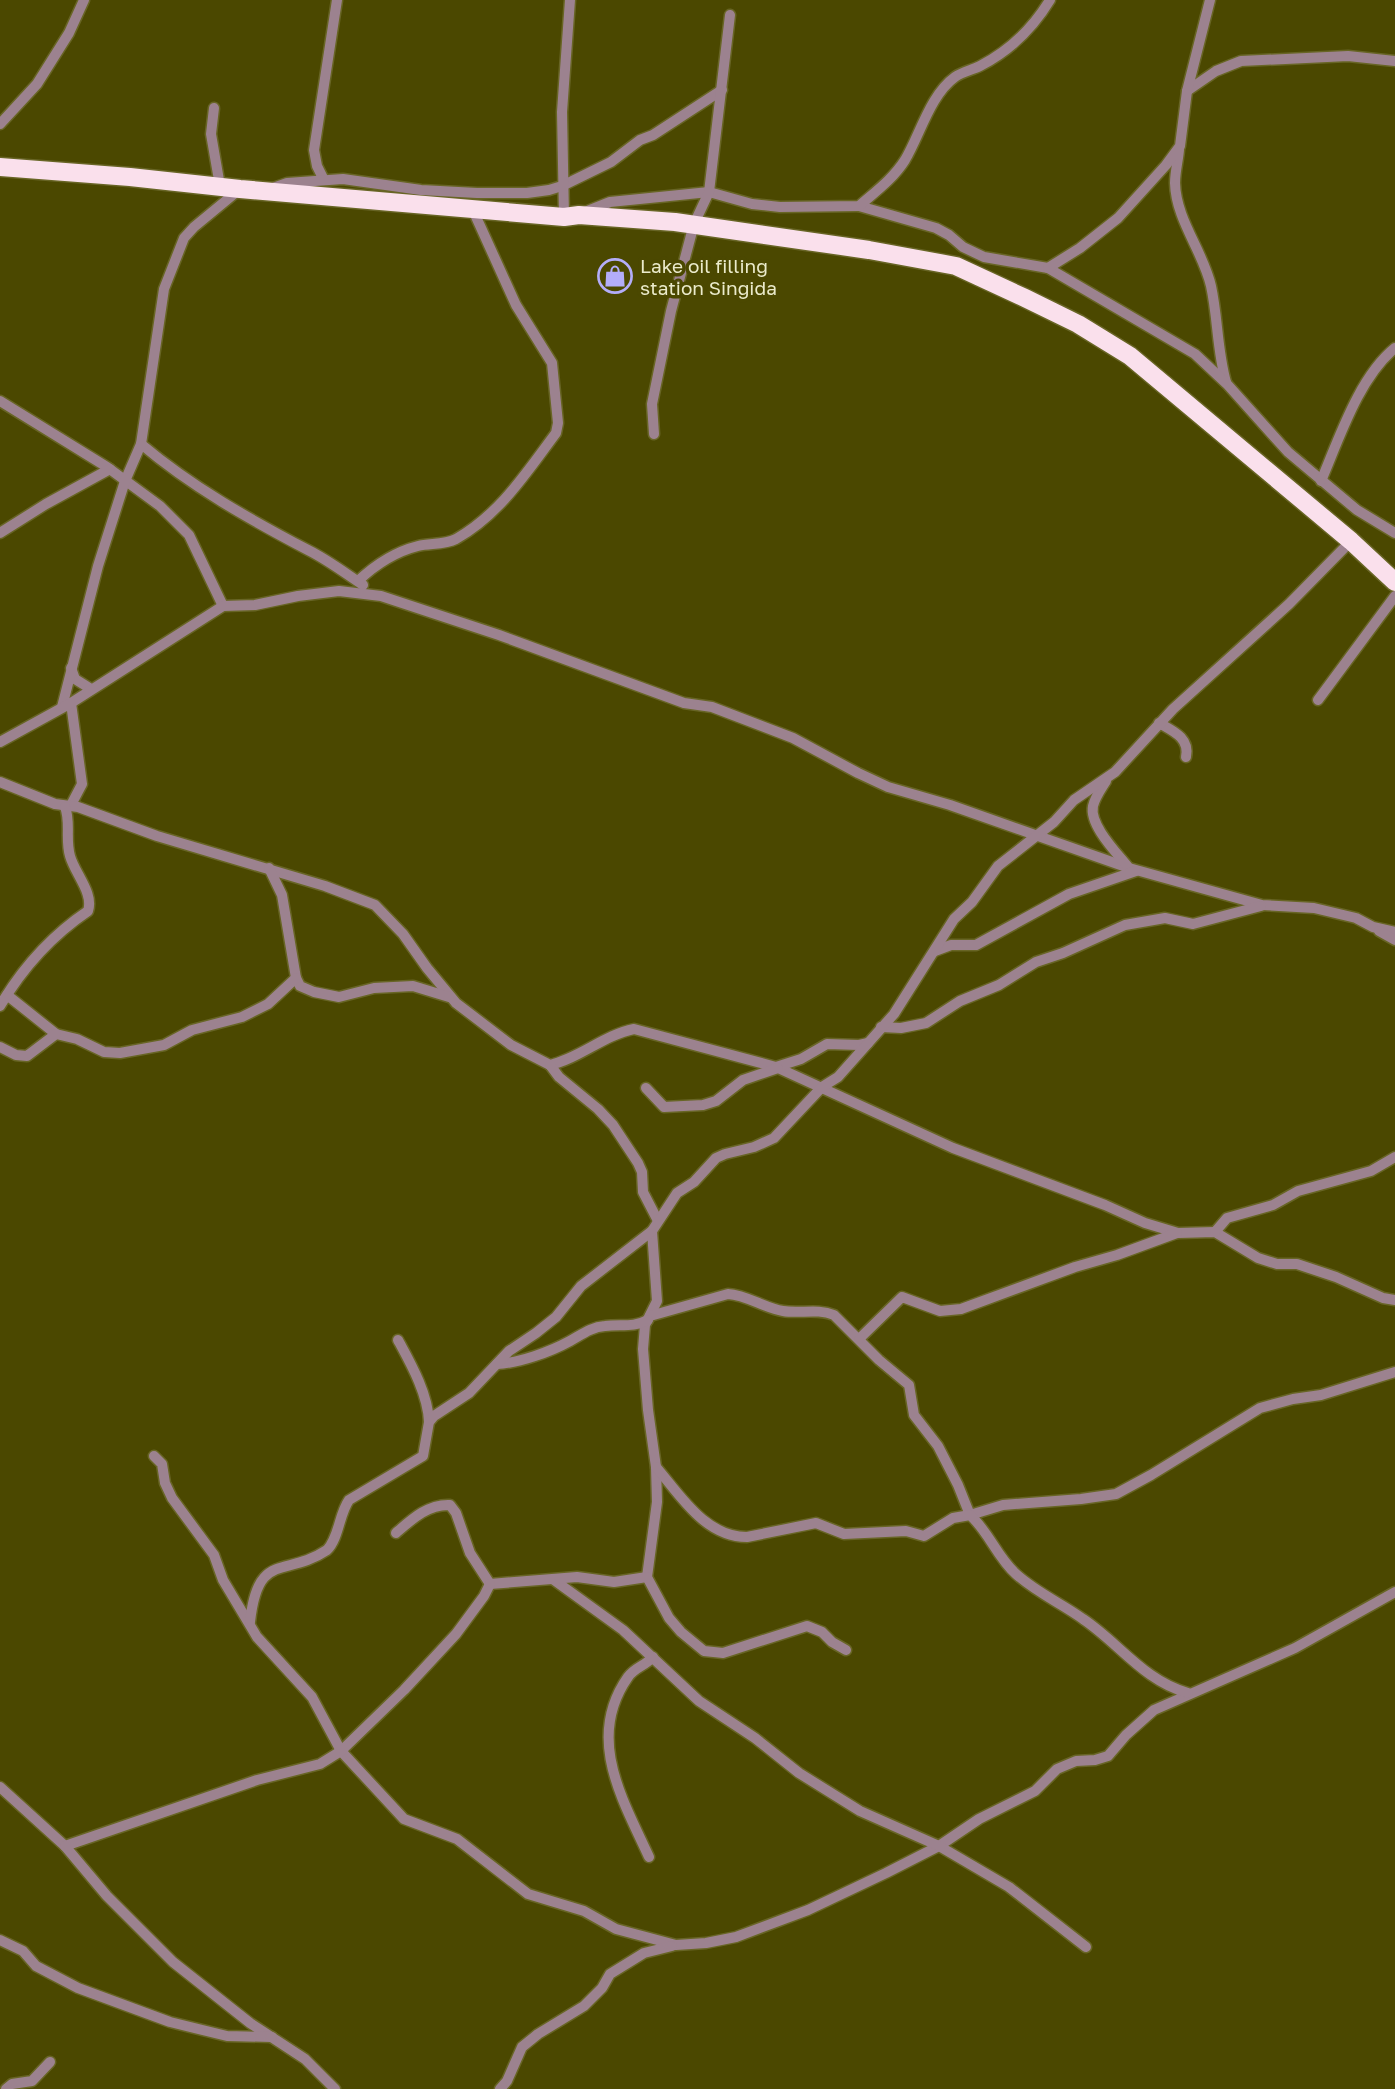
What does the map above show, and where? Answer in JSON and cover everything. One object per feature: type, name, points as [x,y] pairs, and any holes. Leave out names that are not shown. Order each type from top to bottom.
[{"type":"highway","points":[[0,167],[694,225],[869,250],[956,266],[1050,309],[1130,356],[1351,541],[1395,582]]},
{"type":"street","points":[[0,124],[42,76],[69,33],[84,0]]},
{"type":"street","points":[[324,180],[317,166],[314,150],[337,0]]},
{"type":"street","points":[[570,0],[562,112],[562,187],[572,216],[610,202],[709,191],[752,204],[780,207],[859,206],[928,225],[984,257],[1048,268],[1195,354],[1227,384],[1287,452],[1357,510],[1395,533]]},
{"type":"street","points":[[859,206],[896,172],[934,102],[954,78],[998,56],[1043,12],[1050,0]]},
{"type":"street","points":[[1210,0],[1187,91],[1175,183],[1192,240],[1204,262],[1210,284],[1216,316],[1216,339],[1227,384]]},
{"type":"street","points":[[654,434],[652,404],[671,311],[694,225],[709,191],[730,15]]},
{"type":"street","points":[[1187,91],[1209,75],[1241,61],[1348,56],[1395,61]]},
{"type":"street","points":[[267,191],[287,183],[343,179],[421,190],[477,193],[527,194],[562,187],[611,162],[640,140],[653,135],[722,90]]},
{"type":"street","points":[[214,108],[211,134],[220,186]]},
{"type":"street","points":[[1048,268],[1080,248],[1118,218],[1166,166],[1180,146]]},
{"type":"street","points":[[0,1006],[40,950],[71,922],[89,911],[90,899],[69,853],[68,806],[82,784],[66,705],[71,668],[85,609],[125,481],[141,444],[160,305],[173,262],[184,238],[194,227],[240,189]]},
{"type":"street","points":[[358,581],[377,564],[393,555],[419,546],[453,540],[481,523],[516,488],[556,433],[558,423],[552,363],[516,305],[472,208]]},
{"type":"street","points":[[1321,481],[1368,381],[1395,348]]},
{"type":"street","points":[[0,401],[110,469],[160,506],[186,531],[223,606]]},
{"type":"street","points":[[141,444],[227,506],[308,550],[382,596]]},
{"type":"street","points":[[0,533],[110,469]]},
{"type":"street","points":[[1133,869],[1096,824],[1092,813],[1094,802],[1108,778],[1159,723],[1289,604],[1351,541]]},
{"type":"street","points":[[0,742],[121,672],[223,606],[255,605],[339,591],[382,596],[499,635],[684,703],[712,707],[793,738],[858,774],[888,787],[950,805],[1133,869],[1262,905],[1314,908],[1356,918],[1395,940]]},
{"type":"street","points":[[1318,700],[1395,596]]},
{"type":"street","points":[[71,668],[75,679],[90,689]]},
{"type":"street","points":[[1159,723],[1184,740],[1188,750],[1186,757]]},
{"type":"street","points":[[846,1650],[822,1632],[807,1626],[723,1653],[704,1651],[669,1618],[647,1577],[657,1502],[656,1467],[643,1349],[643,1334],[657,1297],[652,1231],[657,1219],[677,1193],[694,1182],[716,1158],[774,1138],[822,1087],[844,1071],[902,1002],[954,919],[972,902],[998,866],[1038,835],[1074,800],[1108,778]]},
{"type":"street","points":[[0,782],[29,795],[269,868],[375,905],[403,934],[450,997],[468,1014],[511,1045],[550,1065],[559,1077],[598,1109],[617,1131],[642,1172],[643,1192],[657,1219]]},
{"type":"street","points":[[269,868],[282,895],[296,978],[304,989],[339,997],[374,988],[404,986],[420,987],[450,997]]},
{"type":"street","points":[[935,952],[951,945],[975,945],[1069,894],[1133,869]]},
{"type":"street","points":[[881,1027],[901,1028],[926,1023],[960,1000],[999,985],[1036,962],[1125,925],[1141,920],[1165,918],[1193,924],[1262,905]]},
{"type":"street","points":[[1373,927],[1395,932]]},
{"type":"street","points":[[7,995],[56,1034],[104,1052],[120,1053],[164,1045],[213,1023],[242,1017],[268,1004],[296,978]]},
{"type":"street","points":[[550,1065],[634,1029],[778,1068],[975,1157],[1105,1205],[1145,1223],[1178,1233],[1215,1233],[1258,1258],[1277,1264],[1297,1264],[1336,1277],[1383,1298],[1395,1300]]},
{"type":"street","points":[[0,1047],[16,1055],[27,1056],[56,1034]]},
{"type":"street","points":[[646,1088],[664,1108],[703,1105],[724,1096],[743,1080],[801,1059],[827,1044],[868,1043]]},
{"type":"street","points":[[844,1071],[841,1084],[844,1098]]},
{"type":"street","points":[[1215,1233],[1227,1218],[1273,1205],[1298,1191],[1371,1171],[1395,1157]]},
{"type":"street","points":[[429,1422],[468,1393],[509,1350],[556,1317],[590,1279],[652,1231]]},
{"type":"street","points":[[859,1339],[902,1297],[940,1311],[961,1309],[1074,1266],[1117,1255],[1178,1233]]},
{"type":"street","points":[[497,1364],[545,1353],[594,1328],[639,1325],[649,1318],[715,1296],[738,1294],[784,1312],[826,1311],[847,1326],[909,1385],[915,1415],[938,1446],[970,1515],[988,1535],[1008,1566],[1043,1597],[1082,1618],[1119,1651],[1158,1680],[1188,1693]]},
{"type":"street","points":[[250,1622],[252,1602],[266,1576],[273,1569],[321,1553],[330,1547],[343,1509],[349,1500],[423,1456],[429,1422],[426,1403],[398,1340]]},
{"type":"street","points":[[656,1467],[701,1518],[723,1533],[736,1537],[816,1523],[845,1534],[906,1531],[924,1536],[953,1518],[1003,1505],[1116,1494],[1260,1408],[1321,1395],[1395,1372]]},
{"type":"street","points":[[153,1456],[162,1464],[165,1483],[172,1498],[214,1555],[223,1580],[263,1646],[312,1697],[341,1751],[404,1819],[457,1839],[527,1894],[584,1911],[616,1929],[676,1945]]},
{"type":"street","points":[[396,1532],[418,1514],[450,1505],[456,1513],[470,1553],[490,1584]]},
{"type":"street","points":[[490,1584],[577,1577],[614,1582],[647,1577]]},
{"type":"street","points":[[554,1580],[623,1630],[699,1701],[755,1738],[800,1773],[878,1820],[939,1846],[1009,1887],[1086,1947]]},
{"type":"street","points":[[65,1846],[257,1780],[320,1764],[341,1751],[404,1690],[456,1634],[490,1584]]},
{"type":"street","points":[[500,2089],[507,2081],[522,2047],[584,2006],[602,1989],[610,1974],[644,1953],[676,1945],[736,1937],[782,1920],[939,1846],[979,1819],[1035,1791],[1057,1769],[1076,1761],[1108,1756],[1126,1735],[1154,1710],[1295,1648],[1395,1592]]},
{"type":"street","points":[[649,1857],[613,1777],[608,1752],[610,1723],[620,1691],[634,1670],[653,1657]]},
{"type":"street","points":[[0,1787],[65,1846],[107,1896],[173,1962],[250,2023],[305,2059],[335,2089]]},
{"type":"street","points":[[0,1940],[23,1951],[36,1966],[78,1988],[170,2022],[227,2036],[272,2037]]},
{"type":"street","points":[[6,2089],[12,2084],[32,2081],[50,2062]]},
{"type":"place","name":"Lake oil filling station Singida","points":[[615,276]]}]
